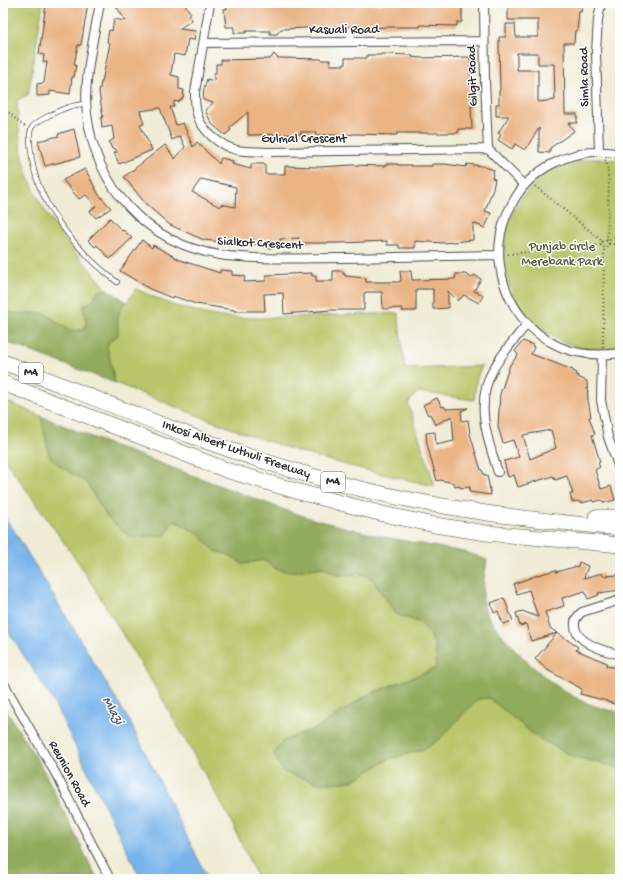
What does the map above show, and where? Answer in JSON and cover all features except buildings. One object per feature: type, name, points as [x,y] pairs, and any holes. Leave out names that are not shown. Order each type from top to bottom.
[{"type":"highway","name":"Inkosi Albert Luthuli Freeway","points":[[3,362],[224,448],[310,476],[423,503],[553,522],[620,528]]},
{"type":"highway","name":"Inkosi Albert Luthuli Freeway","points":[[3,383],[229,471],[296,491],[383,514],[435,525],[486,533],[620,545]]},
{"type":"highway","points":[[553,522],[595,517],[620,517]]},
{"type":"highway","points":[[486,533],[575,549],[620,555]]},
{"type":"street","name":"Sialkot Crescent","points":[[100,3],[90,60],[87,91],[87,113],[92,140],[98,159],[107,178],[124,202],[142,221],[157,232],[196,249],[229,256],[285,259],[498,255]]},
{"type":"street","name":"Gulmal Crescent","points":[[210,3],[195,92],[197,114],[208,131],[221,143],[228,147],[238,150],[268,152],[488,149]]},
{"type":"street","name":"Gilgit Road","points":[[484,3],[488,149]]},
{"type":"street","name":"Simla Road","points":[[601,3],[598,20],[596,52],[602,155]]},
{"type":"street","name":"Kasuali Road","points":[[204,43],[484,41]]},
{"type":"street","points":[[488,149],[524,186]]},
{"type":"street","points":[[620,154],[578,154],[558,160],[535,175],[524,186],[508,210],[502,224],[498,255],[500,270],[506,292],[517,312],[527,324],[541,336],[558,346],[576,352],[595,355],[620,353]]},
{"type":"street","points":[[498,472],[487,436],[484,420],[484,392],[494,368],[527,324]]},
{"type":"street","points":[[602,355],[601,400],[608,438],[620,471]]},
{"type":"street","points":[[620,600],[582,612],[577,616],[575,624],[578,634],[586,642],[603,650],[620,654]]},
{"type":"street","name":"Reunion Road","points":[[3,682],[57,776],[110,879]]},
{"type":"lane","points":[[87,103],[66,108],[35,123],[31,128],[30,138],[32,165],[39,186],[53,213],[72,239],[96,266],[117,282]]},
{"type":"path","points":[[3,107],[20,123],[31,128]]},
{"type":"path","points":[[602,155],[607,165],[609,182],[607,241],[609,244]]},
{"type":"path","points":[[524,186],[534,186],[602,242]]},
{"type":"path","points":[[602,242],[620,235]]},
{"type":"path","points":[[604,248],[609,244],[620,244]]},
{"type":"path","points":[[498,255],[601,245]]},
{"type":"path","points":[[601,245],[604,248],[604,322],[602,355]]},
{"type":"green space","points":[[3,3],[43,3],[28,95],[17,100],[18,123],[24,161],[38,198],[47,214],[69,245],[107,289],[97,292],[92,302],[85,304],[83,307],[86,322],[85,329],[75,331],[62,326],[45,313],[13,313],[3,311]]},
{"type":"green space","name":"Punjab circle Merebank Park","points":[[591,159],[620,161],[620,347],[609,349],[592,349],[575,346],[553,337],[534,324],[520,307],[510,287],[505,266],[504,244],[509,221],[524,194],[533,184],[550,172],[569,163]]},
{"type":"green space","points":[[107,289],[127,302],[123,305],[119,313],[118,335],[109,342],[107,347],[115,383],[3,341],[3,311],[13,313],[45,313],[62,326],[75,331],[85,329],[86,322],[83,307],[85,304],[92,302],[97,292]]},
{"type":"green space","points":[[136,289],[172,305],[205,314],[223,317],[259,318],[398,313],[405,369],[482,366],[477,377],[474,400],[418,392],[408,403],[435,486],[352,467],[303,453],[232,428],[115,383],[107,347],[108,342],[118,335],[118,313],[121,306],[127,302]]},
{"type":"green space","points":[[3,400],[41,416],[49,456],[57,464],[86,482],[107,517],[173,520],[196,532],[215,551],[229,555],[243,564],[263,560],[276,569],[290,572],[323,567],[337,575],[363,574],[372,579],[396,614],[421,623],[431,637],[435,646],[436,668],[367,695],[317,728],[283,741],[352,781],[389,759],[425,749],[442,737],[477,699],[489,698],[537,737],[572,756],[620,768],[620,879],[258,879],[229,817],[157,690],[80,565],[3,457]]},
{"type":"green space","points":[[41,416],[101,441],[285,510],[316,520],[379,536],[469,553],[487,560],[483,600],[486,612],[498,630],[523,658],[561,689],[589,704],[620,712],[620,768],[572,756],[537,737],[489,698],[477,699],[442,737],[425,749],[389,759],[352,781],[322,784],[283,772],[274,754],[283,741],[317,728],[367,695],[436,668],[435,646],[431,637],[421,623],[396,614],[372,579],[363,574],[337,575],[323,567],[290,572],[276,569],[263,560],[243,564],[229,555],[215,551],[196,532],[173,520],[166,535],[131,538],[107,517],[86,482],[57,464],[49,456]]},
{"type":"green space","points":[[3,705],[44,771],[97,879],[3,879]]},
{"type":"water","name":"Mlazi","points":[[3,515],[13,529],[130,722],[208,879],[141,879],[52,699],[3,623]]}]
